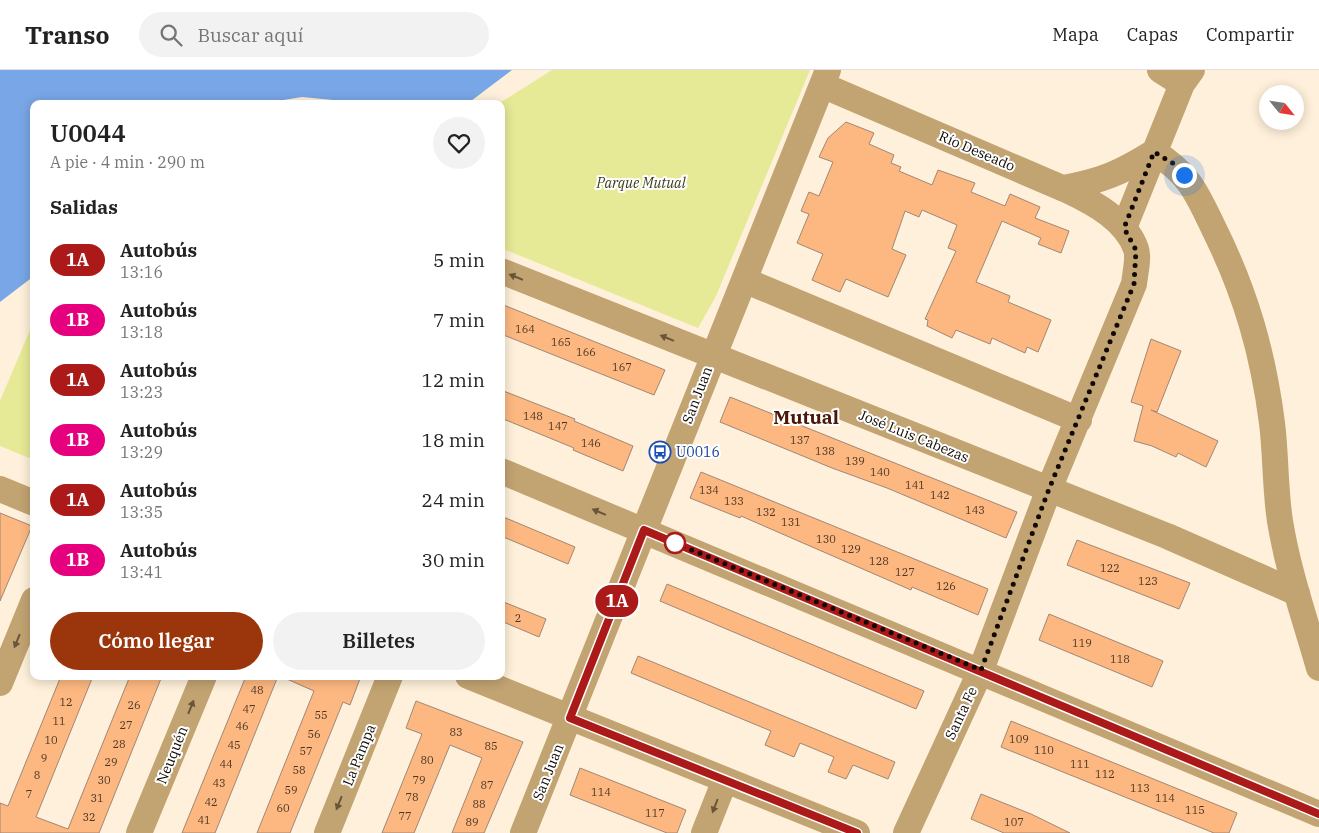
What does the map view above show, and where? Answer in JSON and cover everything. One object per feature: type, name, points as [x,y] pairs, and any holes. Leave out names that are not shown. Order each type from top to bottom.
[{"type":"street","points":[[1124,228],[1154,152],[1187,77],[1160,70]]},
{"type":"street","name":"Río Deseado","points":[[825,78],[1063,188],[1096,205],[1124,228]]},
{"type":"street","name":"San Juan","points":[[523,833],[712,356],[825,78]]},
{"type":"street","points":[[1063,188],[1106,178],[1124,171],[1154,152]]},
{"type":"street","points":[[1154,152],[1176,165],[1192,184],[1236,275],[1258,343],[1272,423],[1280,521],[1297,593],[1319,668]]},
{"type":"street","name":"Santa Fe","points":[[906,833],[981,670],[1049,489],[1134,284],[1136,250],[1124,228]]},
{"type":"street","name":"José Luis Cabezas","points":[[505,272],[712,356],[1168,536],[1297,593]]},
{"type":"street","points":[[744,280],[1079,420]]},
{"type":"street","points":[[505,473],[981,670],[1319,814]]},
{"type":"street","points":[[0,489],[30,501]]},
{"type":"street","points":[[0,683],[30,610]]},
{"type":"street","name":"Neuquén","points":[[139,833],[202,680]]},
{"type":"street","name":"La Pampa","points":[[328,833],[388,680]]},
{"type":"street","points":[[478,680],[857,833]]},
{"type":"street","points":[[704,833],[725,780]]},
{"type":"green space","name":"Parque Mutual","points":[[552,70],[810,70],[716,296],[698,328],[505,250],[504,100]]},
{"type":"green space","points":[[30,330],[30,458],[0,446],[0,401]]},
{"type":"water","points":[[0,70],[512,70],[472,100],[333,100],[302,97],[284,100],[30,100],[30,279],[0,302]]},
{"type":"building","points":[[846,122],[874,133],[869,144],[894,155],[891,163],[901,167],[899,171],[932,185],[938,170],[975,183],[971,192],[1005,206],[1010,194],[1040,207],[1035,218],[1069,231],[1061,253],[1038,244],[1041,238],[1002,221],[976,282],[1010,296],[1008,302],[1051,320],[1038,352],[1027,347],[1025,353],[992,338],[990,344],[956,330],[952,338],[927,326],[928,320],[925,319],[956,251],[948,248],[957,225],[922,210],[919,217],[905,211],[892,249],[906,255],[888,297],[846,279],[840,292],[812,280],[823,254],[797,243],[809,214],[801,211],[809,192],[819,196],[833,162],[819,157],[828,138]]},
{"type":"building","points":[[505,306],[665,370],[654,395],[505,336]]},
{"type":"building","points":[[1151,339],[1181,351],[1157,412],[1151,410],[1218,441],[1206,467],[1178,453],[1176,457],[1152,446],[1134,441],[1143,406],[1131,402]]},
{"type":"building","points":[[505,392],[575,419],[574,421],[633,446],[623,471],[573,450],[574,448],[505,420]]},
{"type":"building","points":[[730,397],[1017,512],[1006,538],[887,488],[832,468],[720,422]]},
{"type":"building","points":[[701,472],[988,589],[978,615],[912,587],[911,590],[741,516],[740,518],[690,498]]},
{"type":"building","points":[[0,513],[30,525],[30,531],[0,601]]},
{"type":"building","points":[[505,518],[575,547],[568,564],[505,538]]},
{"type":"building","points":[[1077,540],[1190,583],[1179,609],[1067,565]]},
{"type":"building","points":[[667,584],[924,691],[916,709],[660,601]]},
{"type":"building","points":[[505,603],[546,619],[539,637],[505,623]]},
{"type":"building","points":[[1049,614],[1163,661],[1152,687],[1039,640]]},
{"type":"building","points":[[638,656],[895,762],[888,779],[853,765],[846,779],[828,772],[834,757],[800,743],[794,757],[765,745],[771,731],[631,673]]},
{"type":"building","points":[[59,680],[91,680],[36,817],[68,829],[128,680],[160,680],[99,833],[0,833],[0,803],[8,806]]},
{"type":"building","points":[[244,680],[276,680],[215,833],[182,833]]},
{"type":"building","points":[[289,680],[359,680],[350,705],[343,702],[290,833],[257,833],[314,691]]},
{"type":"building","points":[[416,701],[523,742],[484,833],[452,833],[482,758],[450,745],[414,833],[382,833],[422,734],[406,728]]},
{"type":"building","points":[[1011,721],[1237,813],[1229,833],[1214,833],[1001,747]]},
{"type":"building","points":[[580,768],[686,810],[677,833],[667,833],[570,795]]},
{"type":"building","points":[[981,794],[1031,814],[1070,833],[1004,833],[971,819]]},
{"type":"bus line","name":"1A","points":[[857,833],[570,718],[644,530],[981,670],[1319,814]]},
{"type":"place","name":"U0016","points":[[660,452]]},
{"type":"district","name":"Mutual","points":[[806,417]]},
{"type":"route","points":[[675,543],[981,670],[1049,489],[1134,284],[1136,250],[1124,228],[1154,152],[1176,165],[1184,175]]}]
